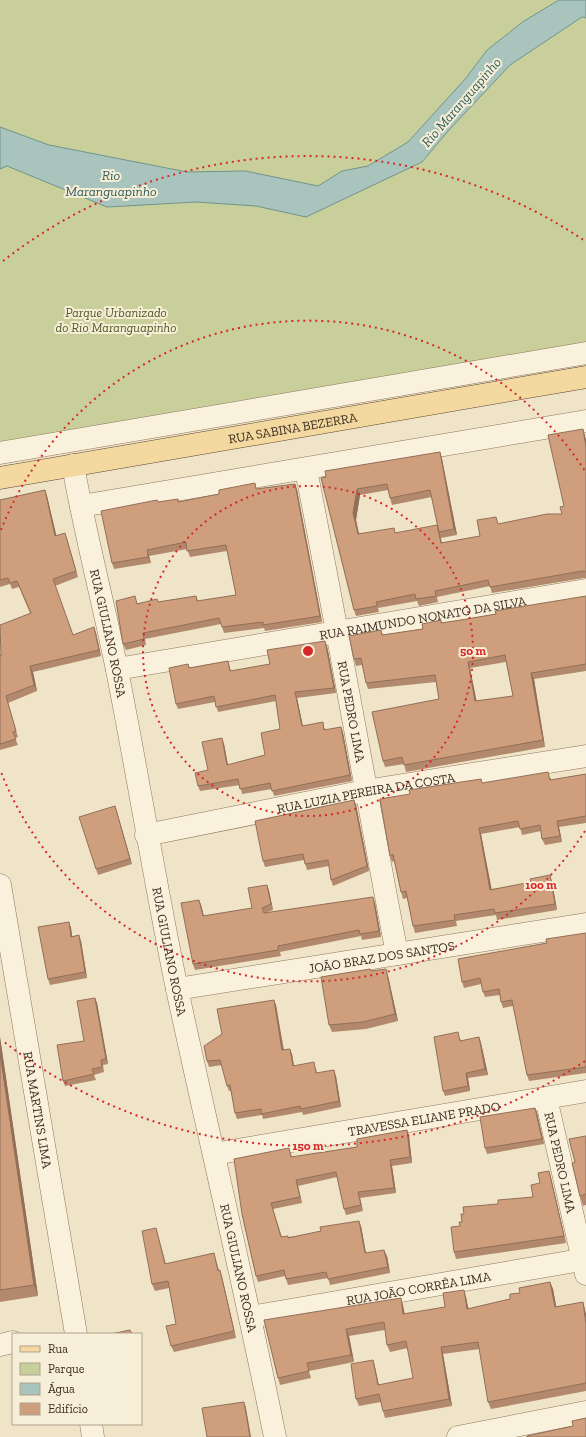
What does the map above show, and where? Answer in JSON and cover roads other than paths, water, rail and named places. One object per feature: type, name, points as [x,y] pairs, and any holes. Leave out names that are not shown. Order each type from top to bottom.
[{"type":"main road","name":"RUA SABINA BEZERRA","points":[[0,478],[586,377]]},
{"type":"street","points":[[0,453],[586,353]]},
{"type":"street","points":[[81,506],[306,470],[586,421]]},
{"type":"street","name":"RUA GIULIANO ROSSA","points":[[73,465],[117,669],[146,835],[177,989],[250,1317],[275,1437]]},
{"type":"street","name":"RUA PEDRO LIMA","points":[[306,470],[338,631],[366,791],[397,954]]},
{"type":"street","name":"RUA RAIMUNDO NONATO DA SILVA","points":[[117,669],[586,590]]},
{"type":"street","name":"RUA LUZIA PEREIRA DA COSTA","points":[[146,835],[366,791],[586,756]]},
{"type":"street","name":"RUA MARTINS LIMA","points":[[0,885],[4,925],[71,1333]]},
{"type":"street","name":"JOÃO BRAZ DOS SANTOS","points":[[177,989],[586,924]]},
{"type":"street","name":"TRAVESSA ELIANE PRADO","points":[[214,1154],[430,1119],[586,1091]]},
{"type":"street","name":"RUA PEDRO LIMA","points":[[546,1098],[585,1264]]},
{"type":"street","name":"RUA JOÃO CORRÊA LIMA","points":[[250,1317],[585,1264]]},
{"type":"street","points":[[0,1344],[12,1342]]},
{"type":"street","points":[[458,1437],[586,1412]]},
{"type":"street","points":[[91,1425],[93,1437]]},
{"type":"water","name":"Rio Maranguapinho","points":[[559,0],[586,0],[586,18],[582,17],[510,65],[449,130],[422,162],[306,217],[256,206],[196,202],[107,207],[7,166],[0,169],[0,127],[49,145],[187,172],[245,171],[318,186],[342,171],[368,166],[408,142],[466,78],[487,50],[524,21]]},
{"type":"park label","name":"Parque Urbanizado do Rio Maranguapinho","points":[[116,320]]}]
